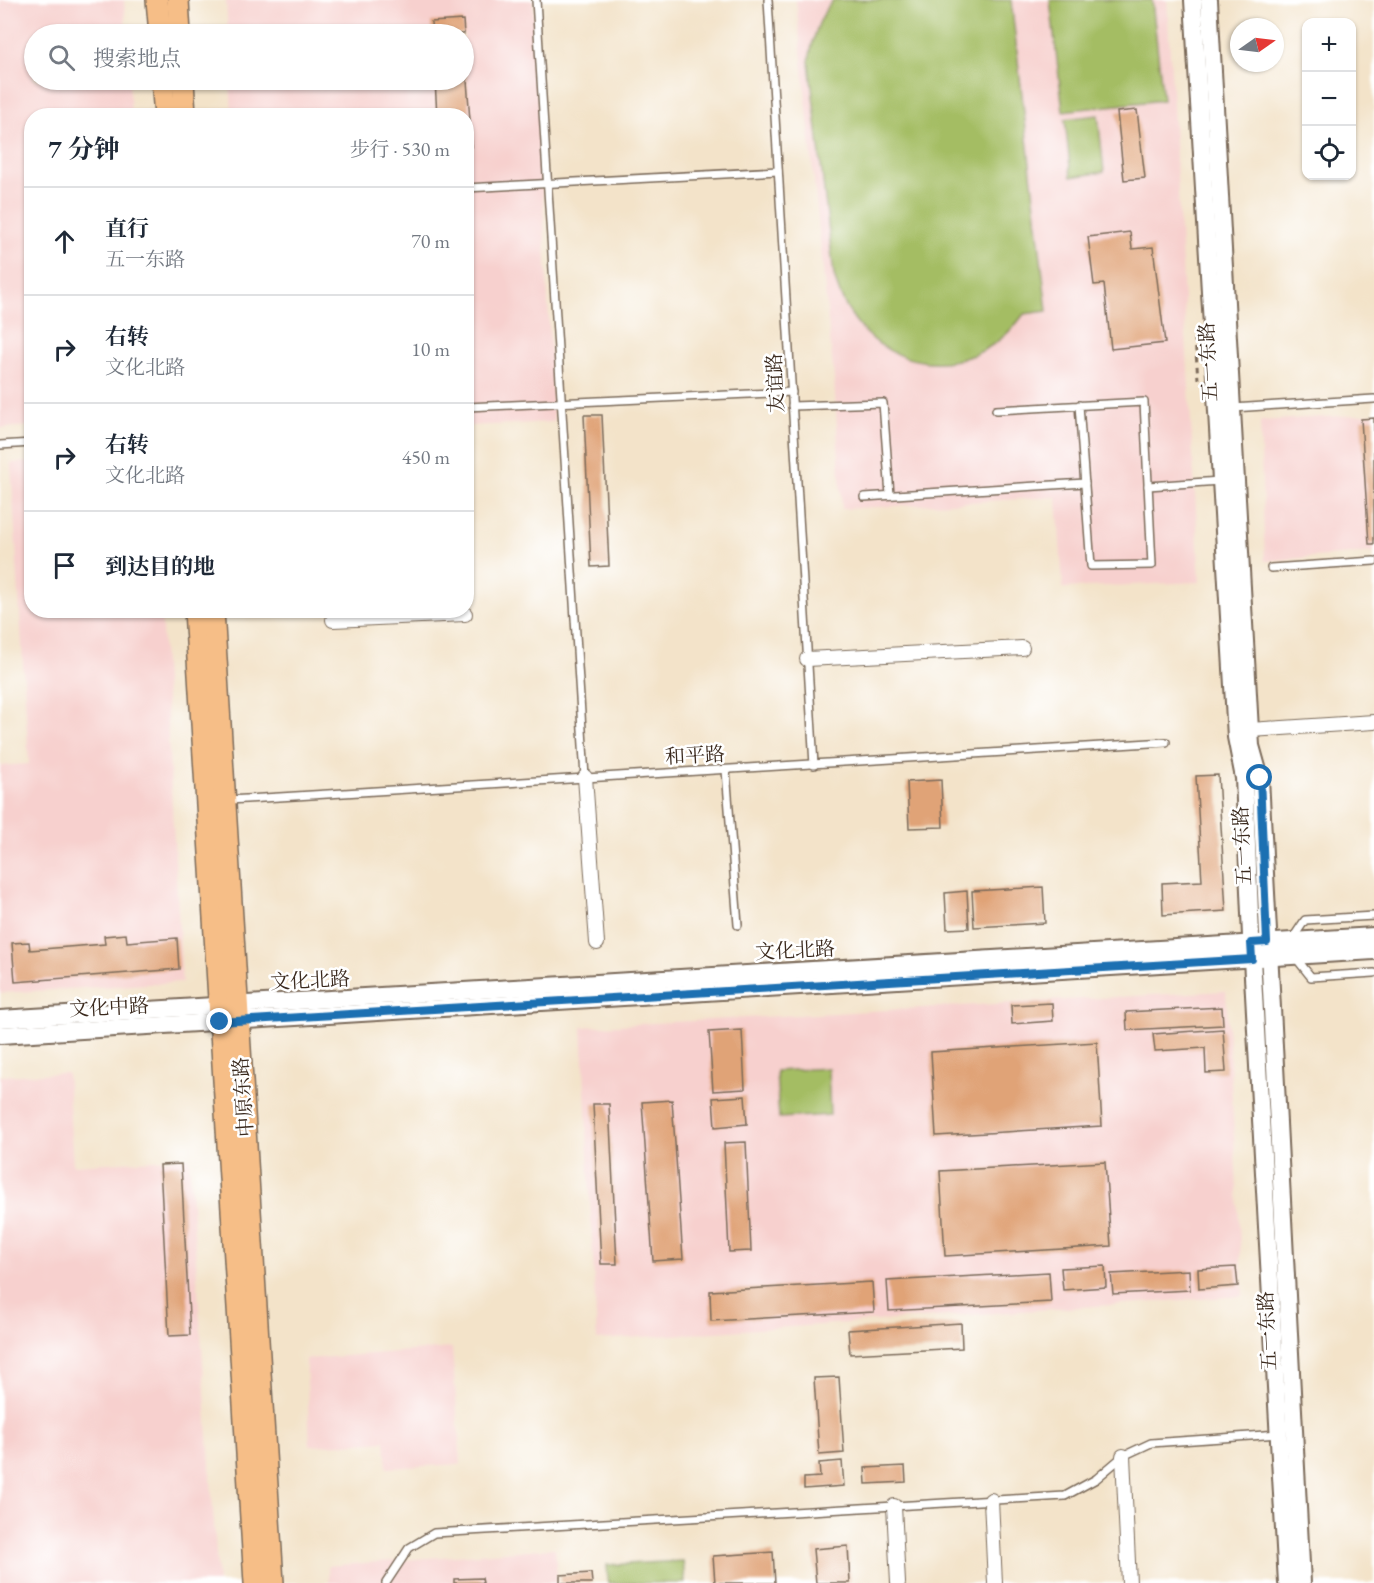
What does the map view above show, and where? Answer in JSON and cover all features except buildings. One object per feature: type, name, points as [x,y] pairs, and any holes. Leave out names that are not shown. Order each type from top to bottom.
[{"type":"main road","points":[[157,0],[159,24]]},
{"type":"main road","points":[[178,0],[179,24]]},
{"type":"main road","points":[[163,90],[164,108]]},
{"type":"main road","points":[[184,90],[185,108]]},
{"type":"main road","name":"中原东路","points":[[196,618],[273,1583]]},
{"type":"main road","name":"中原东路","points":[[214,618],[225,800],[229,1013],[255,1583]]},
{"type":"street","name":"五一东路","points":[[1193,0],[1251,746],[1260,778],[1260,950]]},
{"type":"street","name":"五一东路","points":[[1209,0],[1224,409],[1221,481],[1236,737],[1244,778],[1260,950],[1286,1433],[1287,1583]]},
{"type":"street","points":[[333,620],[377,618]]},
{"type":"street","points":[[807,659],[1022,648]]},
{"type":"street","points":[[1250,730],[1374,722]]},
{"type":"street","points":[[585,777],[597,943]]},
{"type":"street","name":"文化北路","points":[[229,1013],[1293,948],[1374,936]]},
{"type":"street","name":"文化北路","points":[[1293,948],[1374,951]]},
{"type":"street","name":"文化中路","points":[[0,1019],[229,1013]]},
{"type":"street","name":"文化中路","points":[[0,1035],[229,1013]]},
{"type":"street","name":"五一东路","points":[[1286,1433],[1302,1583]]},
{"type":"street","points":[[1123,1456],[1129,1583]]},
{"type":"street","points":[[991,1500],[995,1583]]},
{"type":"street","points":[[894,1506],[898,1583]]},
{"type":"lane","points":[[536,0],[585,777]]},
{"type":"lane","name":"友谊路","points":[[768,0],[814,765]]},
{"type":"lane","points":[[474,188],[778,171]]},
{"type":"lane","points":[[474,407],[792,392]]},
{"type":"lane","points":[[1224,409],[1374,399]]},
{"type":"lane","points":[[996,410],[1079,405],[1144,402],[1152,565],[1091,566],[1079,405]]},
{"type":"lane","points":[[792,406],[883,403],[890,495]]},
{"type":"lane","points":[[0,444],[24,443]]},
{"type":"lane","points":[[1148,486],[1221,481]]},
{"type":"lane","points":[[864,497],[1085,483]]},
{"type":"lane","points":[[1271,568],[1374,561]]},
{"type":"lane","name":"和平路","points":[[225,800],[1166,742]]},
{"type":"lane","points":[[726,770],[738,925]]},
{"type":"lane","points":[[1374,916],[1305,920],[1293,948],[1311,976],[1374,973]]},
{"type":"lane","points":[[386,1583],[409,1548],[434,1533],[1065,1496],[1096,1479],[1123,1456],[1151,1443],[1286,1433]]},
{"type":"shaded area","points":[[0,0],[124,0],[125,24],[24,24],[24,90],[130,90],[131,108],[24,108],[24,426],[0,428]]},
{"type":"shaded area","points":[[226,0],[533,0],[554,422],[474,426],[474,108],[232,108],[231,90],[474,90],[474,24],[227,24]]},
{"type":"shaded area","points":[[796,0],[1167,0],[1200,582],[1063,588],[1057,497],[842,509],[834,379]]},
{"type":"shaded area","points":[[1374,414],[1374,552],[1265,561],[1260,421]]},
{"type":"shaded area","points":[[24,462],[24,618],[161,618],[182,982],[0,993],[0,766],[29,764],[11,463]]},
{"type":"shaded area","points":[[1226,991],[1243,1296],[597,1340],[582,1027]]},
{"type":"shaded area","points":[[67,1073],[73,1165],[189,1158],[218,1583],[0,1583],[0,1076]]},
{"type":"shaded area","points":[[452,1348],[461,1464],[387,1468],[385,1441],[310,1446],[306,1359]]},
{"type":"shaded area","points":[[555,1548],[557,1583],[329,1583],[328,1566]]},
{"type":"green space","points":[[833,0],[1011,0],[1047,311],[1024,314],[1000,339],[973,355],[945,362],[916,360],[889,350],[866,332],[847,307],[834,275],[809,62],[816,30]]},
{"type":"green space","points":[[1050,0],[1152,0],[1163,100],[1063,111]]},
{"type":"green space","points":[[1098,115],[1104,172],[1071,177],[1065,119]]},
{"type":"green space","points":[[828,1068],[830,1115],[779,1118],[776,1071]]},
{"type":"green space","points":[[683,1561],[685,1583],[608,1583],[607,1565]]},
{"type":"route","points":[[220,1022],[1252,959],[1251,943],[1267,942],[1260,778]]}]
